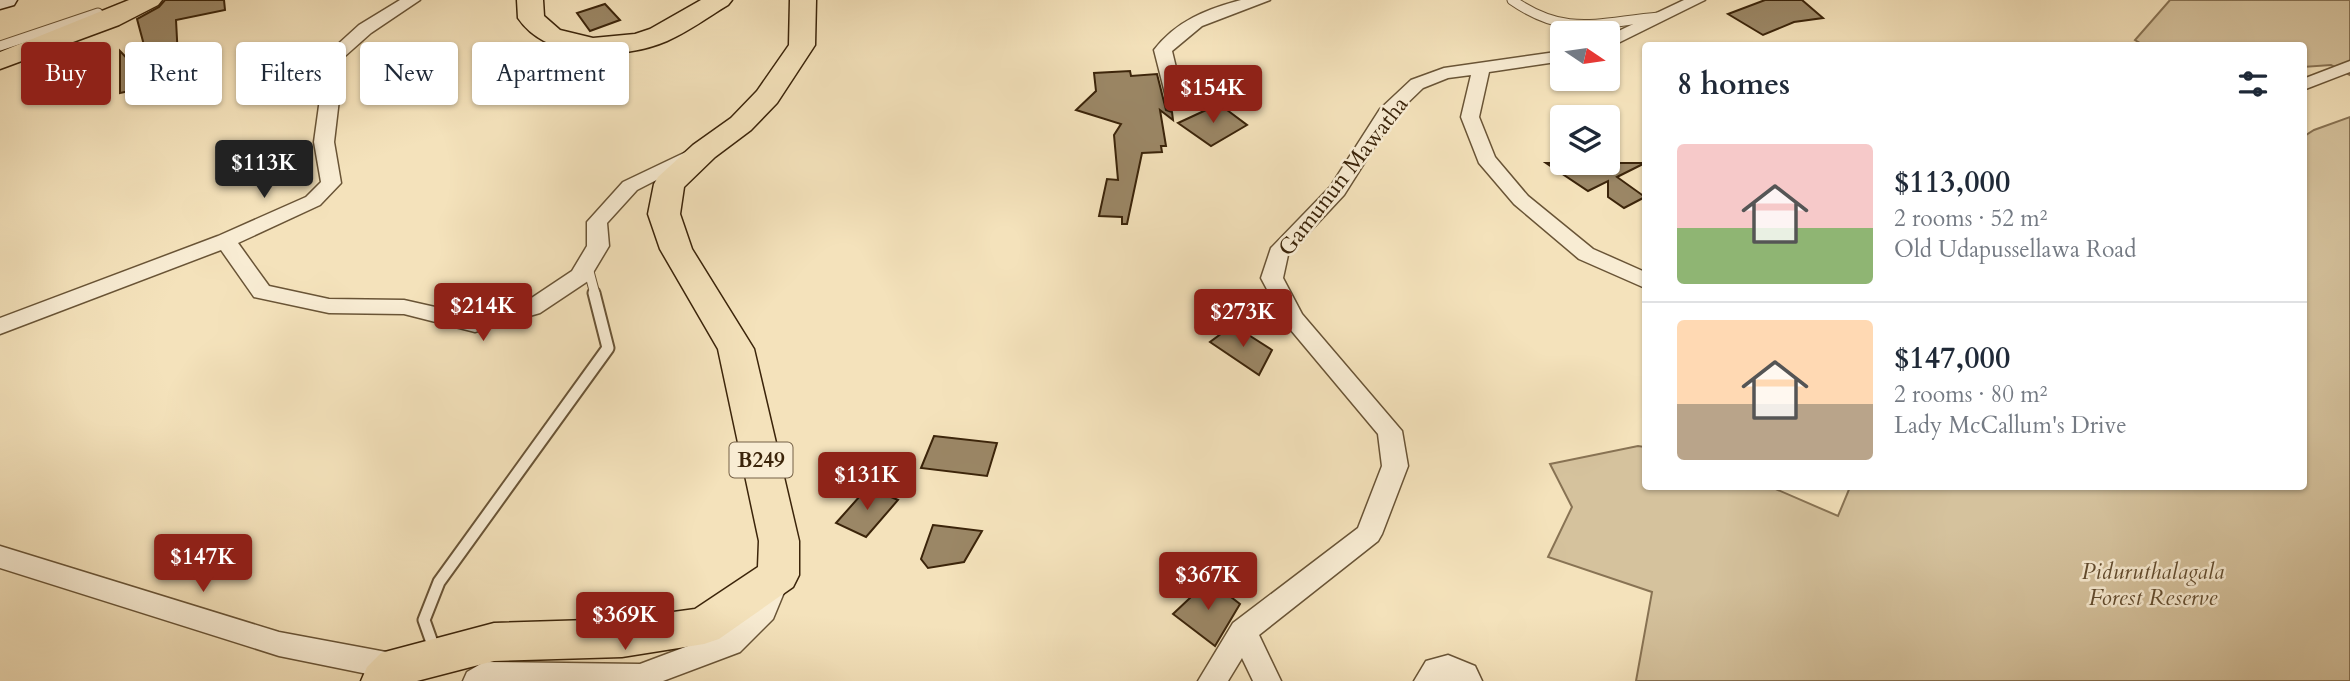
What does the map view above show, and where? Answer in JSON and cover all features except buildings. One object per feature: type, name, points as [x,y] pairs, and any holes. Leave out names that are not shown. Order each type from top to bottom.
[{"type":"main road","points":[[0,61],[110,19],[147,0]]},
{"type":"main road","points":[[530,0],[531,18],[551,36],[593,46],[659,36],[719,0]]},
{"type":"main road","name":"B249","points":[[778,575],[779,541],[736,349],[676,248],[664,214],[669,184],[704,151],[741,124],[767,97],[802,45],[803,0]]},
{"type":"main road","points":[[390,674],[437,657],[494,642],[622,638],[704,626],[778,575]]},
{"type":"street","points":[[0,2],[6,0]]},
{"type":"street","points":[[0,326],[225,241],[313,201],[331,183],[324,142],[335,55],[365,29],[412,0]]},
{"type":"street","points":[[1176,105],[1163,50],[1179,31],[1217,10],[1262,0]]},
{"type":"street","points":[[1620,37],[1697,0]]},
{"type":"street","name":"Gamunun Mawatha","points":[[1212,681],[1242,631],[1369,534],[1395,466],[1390,430],[1293,318],[1272,278],[1278,253],[1337,191],[1387,113],[1417,84],[1444,73],[1550,59]]},
{"type":"street","points":[[2307,83],[2350,66]]},
{"type":"street","points":[[1481,68],[1470,117],[1486,159],[1521,200],[1586,254],[1642,280]]},
{"type":"street","points":[[225,241],[262,292],[329,306],[404,307],[475,324],[532,308],[580,276],[598,246],[597,222],[630,186],[704,151]]},
{"type":"street","points":[[0,557],[279,643],[390,674]]},
{"type":"street","points":[[477,681],[484,675],[640,677],[730,643],[763,611],[778,575]]},
{"type":"street","points":[[1242,631],[1267,681]]},
{"type":"street","points":[[1428,681],[1436,670],[1448,668],[1465,675],[1468,681]]},
{"type":"lane","points":[[0,46],[147,0]]},
{"type":"lane","points":[[1512,0],[1548,20],[1576,28],[1662,17]]},
{"type":"lane","points":[[437,657],[424,620],[439,582],[608,348],[587,264]]},
{"type":"green space","points":[[2170,0],[2350,0],[2350,75],[2331,65],[2307,67],[2307,42],[2135,40]]},
{"type":"green space","name":"Piduruthalagala Forest Reserve","points":[[2350,117],[2350,681],[1636,681],[1652,592],[1548,557],[1572,507],[1550,464],[1638,446],[1642,447],[1642,490],[1778,490],[1838,516],[1849,490],[2307,490],[2307,134]]}]
